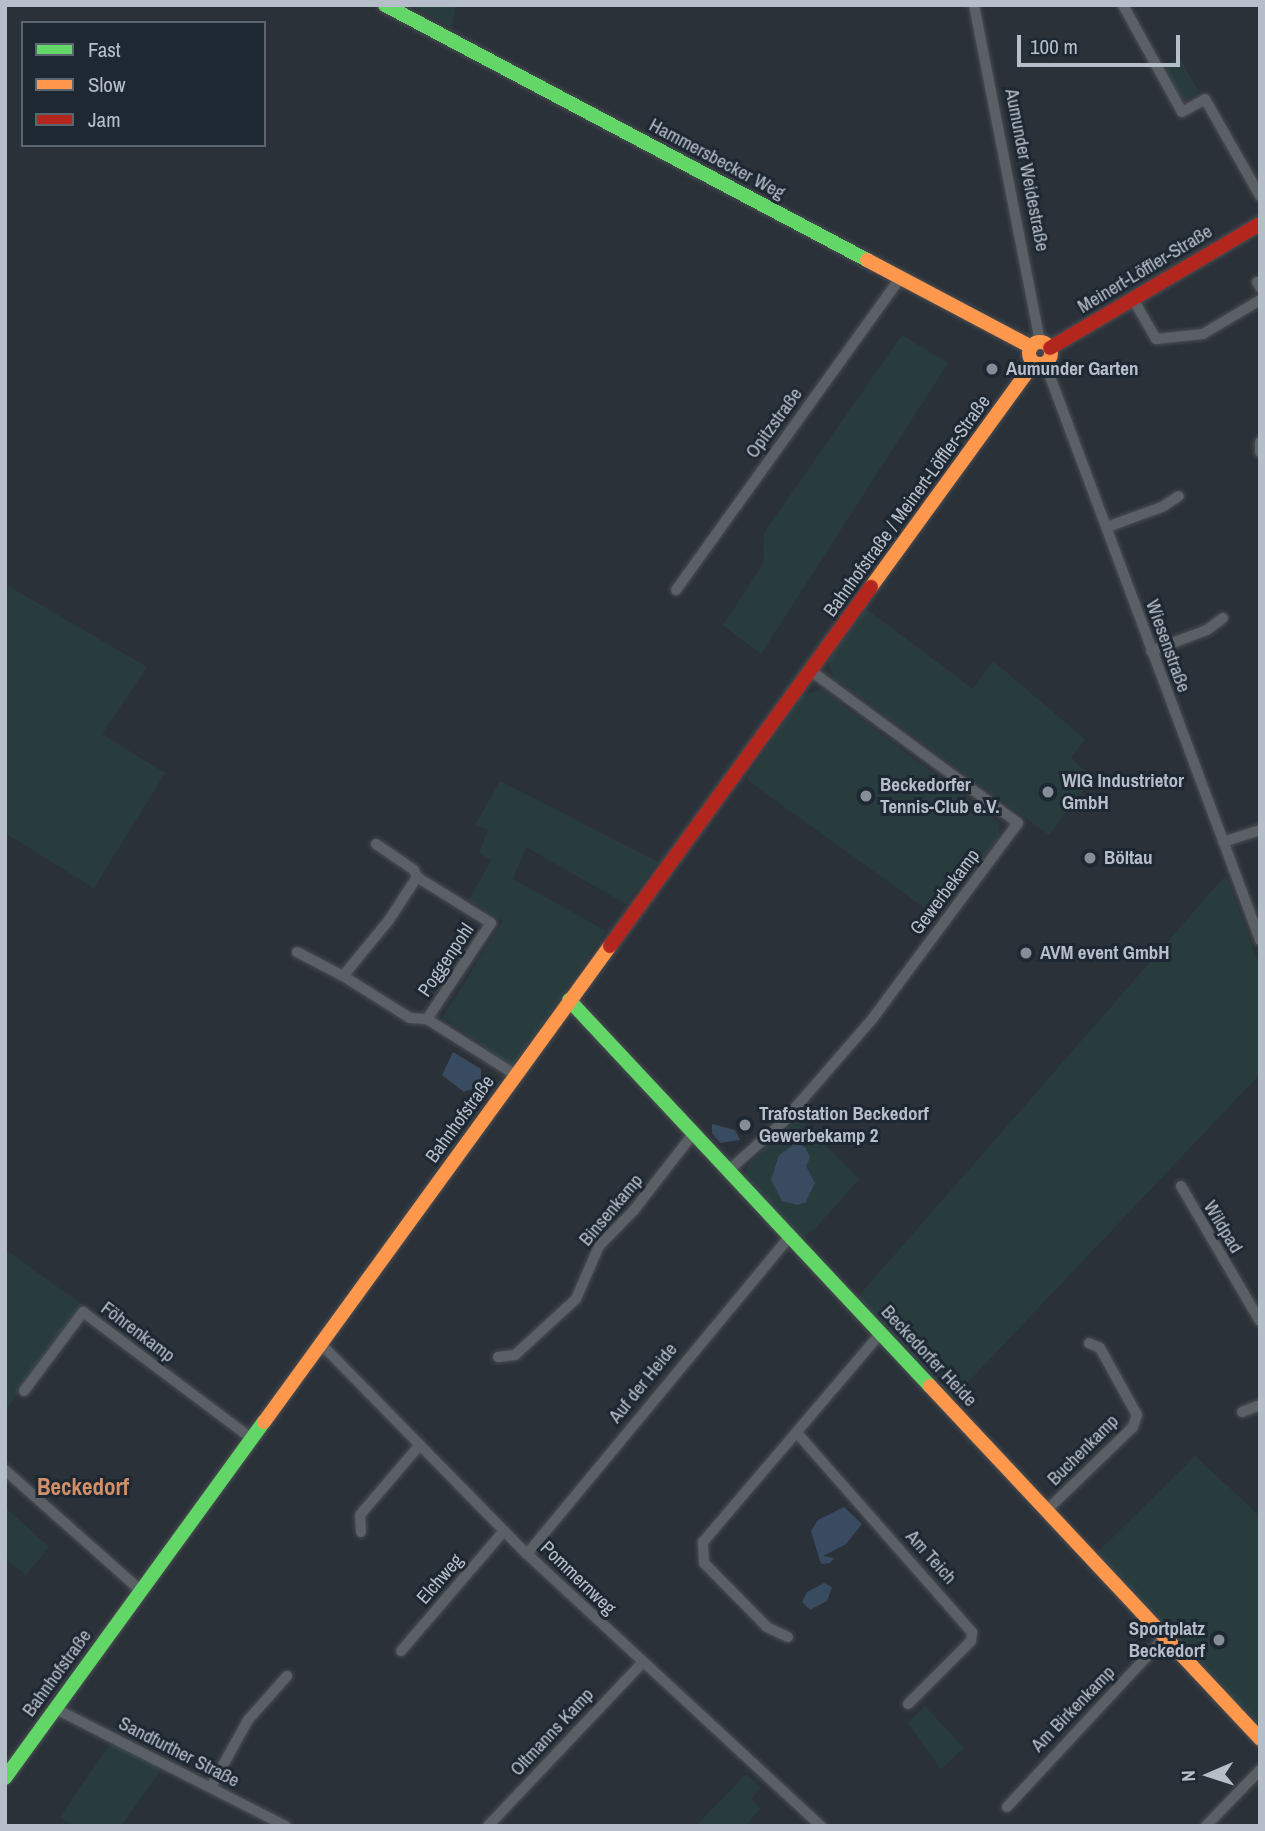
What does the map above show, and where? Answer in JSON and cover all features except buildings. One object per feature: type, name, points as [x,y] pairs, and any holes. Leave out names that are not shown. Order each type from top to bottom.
[{"type":"street","name":"Hammersbecker Weg","points":[[385,5],[901,277],[1040,346]]},
{"type":"street","name":"Aumunder Weidestraße","points":[[974,5],[1040,346]]},
{"type":"street","points":[[1124,5],[1182,113],[1205,99],[1260,196]]},
{"type":"street","name":"Meinert-Löffler-Straße","points":[[1040,346],[1133,299],[1260,224]]},
{"type":"street","name":"Opitzstraße","points":[[676,590],[901,277]]},
{"type":"street","points":[[1133,299],[1156,339],[1203,334],[1260,300]]},
{"type":"street","points":[[1039,363],[1040,346]]},
{"type":"street","points":[[1039,363],[1040,346]]},
{"type":"street","name":"Wiesenstraße","points":[[1039,363],[1107,527],[1260,940]]},
{"type":"street","name":"Bahnhofstraße / Meinert-Löffler-Straße","points":[[811,671],[1039,363]]},
{"type":"street","points":[[1260,442],[1260,452]]},
{"type":"street","points":[[1107,527],[1162,507],[1179,496]]},
{"type":"street","points":[[1151,651],[1207,630],[1223,618]]},
{"type":"street","name":"Bahnhofstraße","points":[[5,1778],[811,671]]},
{"type":"street","name":"Gewerbekamp","points":[[727,1172],[783,1122],[873,1018],[1018,823],[811,671]]},
{"type":"street","points":[[1223,842],[1260,830]]},
{"type":"street","name":"Poggenpohl","points":[[376,844],[414,870],[416,877],[491,923],[427,1019]]},
{"type":"street","points":[[343,976],[389,920],[416,877]]},
{"type":"street","name":"Poggenpohl","points":[[297,952],[343,976],[410,1018],[427,1019],[516,1075]]},
{"type":"street","name":"Beckedorfer Heide","points":[[569,1000],[1260,1739]]},
{"type":"street","name":"Binsenkamp","points":[[498,1357],[515,1356],[576,1300],[599,1246],[654,1185],[693,1134]]},
{"type":"street","name":"Wildpad","points":[[1181,1186],[1260,1321]]},
{"type":"street","name":"Auf der Heide","points":[[527,1554],[789,1237]]},
{"type":"street","name":"Föhrenkamp","points":[[24,1391],[83,1312],[251,1438]]},
{"type":"street","points":[[788,1637],[767,1627],[704,1563],[701,1551],[703,1542],[881,1334]]},
{"type":"street","name":"Buchenkamp","points":[[1047,1510],[1133,1427],[1137,1415],[1100,1348],[1089,1343]]},
{"type":"street","name":"Pommernweg","points":[[321,1344],[418,1447],[527,1554],[821,1826]]},
{"type":"street","points":[[1242,1412],[1260,1405]]},
{"type":"street","name":"Am Teich","points":[[797,1433],[972,1632],[971,1641],[908,1704]]},
{"type":"street","points":[[360,1532],[360,1515],[418,1447]]},
{"type":"street","points":[[5,1470],[140,1590]]},
{"type":"street","name":"Elchweg","points":[[401,1651],[504,1531]]},
{"type":"street","name":"Am Birkenkamp","points":[[1007,1807],[1165,1637]]},
{"type":"street","name":"Oltmanns Kamp","points":[[488,1826],[642,1663]]},
{"type":"street","points":[[211,1787],[248,1720],[287,1676]]},
{"type":"street","name":"Sandfurther Straße","points":[[56,1709],[286,1826]]},
{"type":"street","points":[[1206,1826],[1260,1770]]},
{"type":"green space","points":[[409,5],[456,5],[452,28]]},
{"type":"green space","points":[[1179,57],[1199,92],[1186,99],[1179,98],[1162,67]]},
{"type":"green space","points":[[902,335],[948,363],[761,654],[723,625],[763,564],[764,533]]},
{"type":"green space","points":[[5,584],[147,667],[102,734],[165,773],[94,888],[5,833]]},
{"type":"green space","points":[[866,609],[973,689],[993,661],[1085,739],[1071,758],[1092,778],[1049,835],[833,677],[828,661]]},
{"type":"green space","name":"Beckedorfer Tennis-Club e.V.","points":[[821,689],[1000,823],[998,838],[937,917],[746,779],[802,696]]},
{"type":"green space","points":[[500,781],[658,862],[626,904],[526,847],[513,879],[606,931],[513,1067],[443,1017],[503,921],[469,900],[491,860],[479,853],[488,830],[475,825]]},
{"type":"green space","points":[[1226,875],[1260,967],[1260,1074],[952,1399],[857,1298]]},
{"type":"green space","points":[[799,1118],[859,1179],[814,1230],[799,1238],[744,1176],[749,1164]],"holes":[[[779,1164],[806,1166],[815,1183],[806,1202],[775,1170]]]},
{"type":"green space","points":[[5,1249],[84,1306],[5,1411]]},
{"type":"green space","name":"Sportplatz Beckedorf","points":[[1195,1456],[1260,1516],[1260,1728],[1097,1553]]},
{"type":"green space","points":[[5,1507],[49,1547],[26,1575],[5,1558]]},
{"type":"green space","points":[[925,1706],[964,1748],[941,1769],[908,1723]]},
{"type":"green space","points":[[111,1742],[162,1768],[121,1826],[72,1826],[60,1817]]},
{"type":"green space","points":[[746,1774],[761,1788],[751,1799],[761,1808],[745,1826],[696,1826]]},
{"type":"water","points":[[453,1052],[481,1069],[481,1086],[464,1092],[442,1075]]},
{"type":"water","points":[[712,1124],[735,1130],[740,1140],[720,1143],[712,1133]]},
{"type":"water","points":[[796,1143],[805,1147],[810,1158],[806,1166],[815,1183],[806,1202],[798,1205],[782,1201],[771,1180],[779,1155]]},
{"type":"water","points":[[844,1507],[862,1524],[846,1544],[823,1556],[834,1558],[830,1563],[821,1564],[811,1531],[818,1520]]},
{"type":"water","points":[[824,1583],[832,1587],[827,1601],[810,1610],[802,1602],[807,1592]]},
{"type":"traffic: fast","points":[[385,5],[867,260]]},
{"type":"traffic: fast","points":[[569,1000],[930,1386]]},
{"type":"traffic: fast","points":[[5,1778],[264,1422]]},
{"type":"traffic: slow","points":[[867,260],[1031,347]]},
{"type":"traffic: slow","points":[[1040,342],[1048,345],[1051,353],[1048,361],[1040,364],[1032,361],[1029,353],[1032,345],[1040,342]]},
{"type":"traffic: slow","points":[[871,587],[1034,363]]},
{"type":"traffic: slow","points":[[264,1422],[610,946]]},
{"type":"traffic: slow","points":[[930,1386],[1260,1739]]},
{"type":"traffic: jam","points":[[1050,348],[1260,224]]},
{"type":"traffic: jam","points":[[610,946],[871,587]]},
{"type":"place","name":"Aumunder Garten","points":[[992,369]]},
{"type":"place","name":"WIG Industrietor GmbH","points":[[1048,792]]},
{"type":"place","name":"Beckedorfer Tennis-Club e.V.","points":[[866,796]]},
{"type":"place","name":"Böltau","points":[[1090,858]]},
{"type":"place","name":"AVM event GmbH","points":[[1026,953]]},
{"type":"place","name":"Trafostation Beckedorf Gewerbekamp 2","points":[[745,1125]]},
{"type":"place","name":"Sportplatz Beckedorf","points":[[1219,1640]]},
{"type":"district","name":"Beckedorf","points":[[83,1487]]}]
